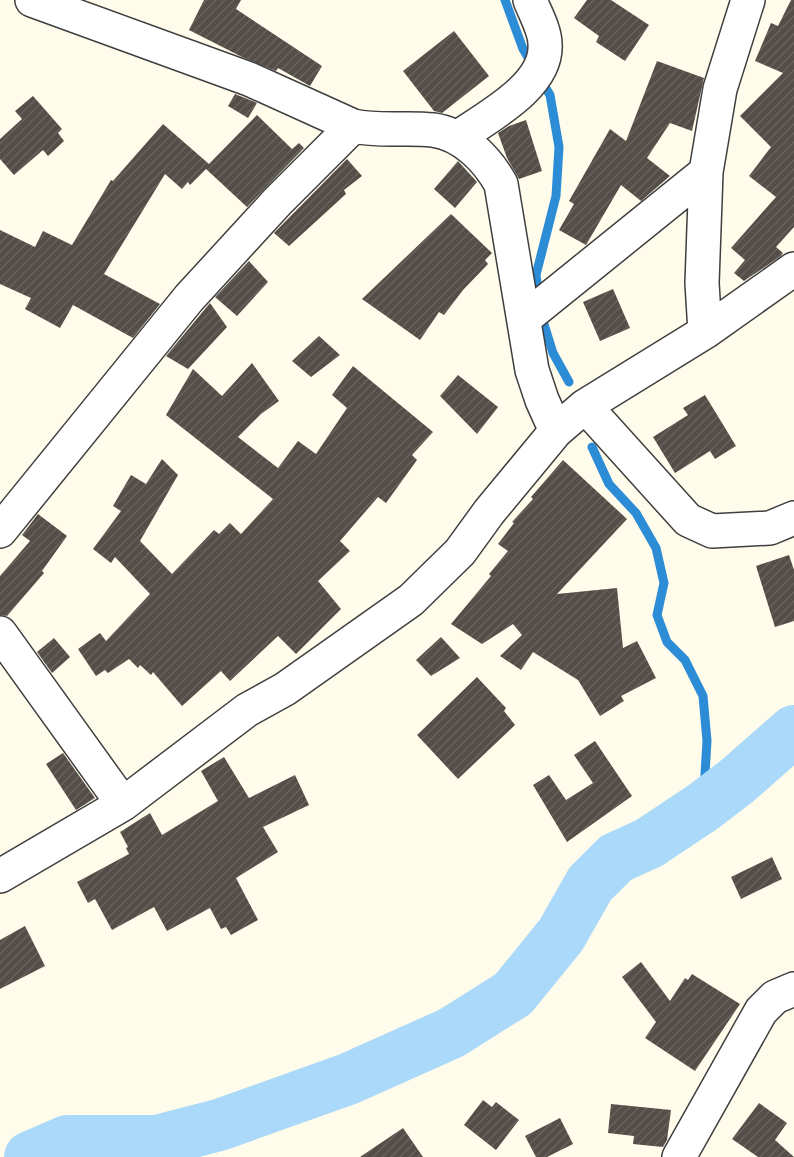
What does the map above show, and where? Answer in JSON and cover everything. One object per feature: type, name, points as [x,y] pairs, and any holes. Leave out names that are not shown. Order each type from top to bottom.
[{"type":"street","points":[[32,0],[249,79],[353,126],[372,130],[435,130],[457,138],[492,167],[501,184],[532,370],[556,431]]},
{"type":"street","points":[[457,138],[524,90],[537,75],[545,57],[545,41],[530,0]]},
{"type":"street","points":[[705,332],[702,283],[706,172],[720,89],[748,0]]},
{"type":"street","points":[[0,531],[189,298],[277,202],[353,126]]},
{"type":"street","points":[[524,319],[706,172]]},
{"type":"street","points":[[0,876],[123,804],[247,710],[285,689],[411,600],[460,552],[489,512],[556,431],[585,405],[705,332],[794,269]]},
{"type":"street","points":[[585,405],[688,520],[712,531],[770,528],[794,518]]},
{"type":"street","points":[[0,633],[123,804]]},
{"type":"street","points":[[680,1157],[761,1011],[775,997],[794,989]]},
{"type":"building","points":[[204,0],[241,0],[236,9],[322,66],[310,86],[278,68],[276,71],[242,57],[189,30]]},
{"type":"building","points":[[587,0],[611,0],[649,25],[625,61],[596,42],[599,36],[574,18]]},
{"type":"building","points":[[791,0],[794,0],[794,227],[776,247],[783,253],[781,256],[744,281],[734,273],[745,260],[731,248],[776,197],[749,176],[771,147],[740,116],[783,73],[755,61],[771,23],[778,26]]},
{"type":"building","points":[[454,31],[489,76],[442,113],[434,111],[403,71]]},
{"type":"building","points":[[657,61],[704,78],[692,131],[670,123],[647,158],[670,176],[641,201],[621,185],[586,245],[559,230],[574,204],[569,201],[610,129],[626,141]]},
{"type":"building","points":[[235,94],[257,103],[248,118],[228,106]]},
{"type":"building","points":[[33,96],[62,129],[58,133],[64,141],[48,156],[43,150],[14,175],[0,159],[0,139],[22,119],[15,111]]},
{"type":"building","points":[[257,115],[292,149],[299,143],[304,148],[247,207],[206,169],[190,185],[188,182],[182,189],[165,174],[104,274],[160,304],[133,338],[73,305],[60,328],[25,309],[31,298],[0,284],[0,230],[35,247],[43,231],[72,245],[111,180],[113,181],[163,124],[209,164]]},
{"type":"building","points":[[526,120],[542,171],[519,179],[507,158],[498,133]]},
{"type":"building","points":[[347,159],[362,176],[344,190],[346,194],[289,246],[274,233]]},
{"type":"building","points":[[458,161],[477,182],[455,208],[434,189]]},
{"type":"building","points":[[451,214],[492,253],[485,260],[488,264],[463,290],[444,315],[439,312],[420,340],[362,299]]},
{"type":"building","points":[[249,261],[268,282],[237,316],[215,297]]},
{"type":"building","points":[[613,289],[630,328],[600,341],[583,302]]},
{"type":"building","points":[[210,303],[227,327],[188,369],[166,356]]},
{"type":"building","points":[[319,336],[340,355],[311,377],[292,361]]},
{"type":"building","points":[[252,363],[279,401],[261,414],[238,437],[278,468],[298,441],[316,454],[347,408],[332,395],[353,366],[433,432],[412,455],[417,460],[386,503],[378,497],[340,541],[350,551],[318,581],[341,609],[296,654],[278,636],[230,681],[221,671],[182,706],[153,672],[151,675],[140,665],[138,668],[129,659],[108,673],[105,670],[96,676],[78,649],[100,633],[106,641],[150,594],[115,557],[111,563],[93,549],[121,511],[113,506],[131,475],[146,484],[162,459],[178,475],[140,541],[172,574],[214,530],[219,534],[230,523],[241,534],[273,499],[166,415],[193,369],[222,396]]},
{"type":"building","points":[[458,375],[498,407],[477,434],[440,396]]},
{"type":"building","points":[[705,395],[736,446],[715,459],[710,451],[675,473],[653,437],[688,415],[683,408]]},
{"type":"building","points":[[563,460],[627,519],[557,594],[617,588],[623,648],[637,641],[656,678],[621,696],[624,701],[600,716],[578,680],[533,652],[521,670],[500,656],[522,635],[513,624],[482,644],[451,624],[491,576],[489,574],[508,551],[498,544],[514,523],[512,522]]},
{"type":"building","points":[[38,514],[67,536],[42,571],[44,573],[7,616],[0,615],[0,576],[30,541],[22,535]]},
{"type":"building","points":[[789,555],[794,570],[794,621],[775,627],[756,566]]},
{"type":"building","points":[[441,637],[460,658],[431,676],[416,660]]},
{"type":"building","points":[[54,638],[70,657],[52,673],[37,652]]},
{"type":"building","points":[[477,677],[506,708],[504,711],[515,725],[458,779],[417,735]]},
{"type":"building","points":[[595,741],[632,796],[567,842],[533,785],[549,775],[566,800],[593,783],[574,755]]},
{"type":"building","points":[[63,753],[95,798],[76,810],[46,764]]},
{"type":"building","points":[[224,757],[249,798],[295,775],[309,805],[263,827],[278,852],[236,878],[258,920],[231,935],[226,927],[221,929],[210,908],[167,931],[154,907],[112,930],[95,899],[88,903],[77,882],[129,854],[120,832],[150,813],[162,835],[218,801],[201,771]]},
{"type":"building","points":[[772,857],[782,879],[741,899],[731,877]]},
{"type":"building","points":[[25,926],[45,966],[0,989],[0,940]]},
{"type":"building","points":[[641,962],[670,1001],[685,978],[688,980],[692,974],[740,1004],[695,1071],[645,1038],[656,1022],[622,977]]},
{"type":"building","points":[[483,1100],[492,1107],[496,1102],[519,1120],[496,1150],[464,1125]]},
{"type":"building","points":[[759,1103],[787,1123],[775,1140],[794,1157],[758,1157],[732,1139]]},
{"type":"building","points":[[611,1104],[671,1110],[667,1140],[663,1147],[633,1144],[634,1136],[608,1133]]},
{"type":"building","points":[[560,1118],[573,1144],[547,1157],[536,1157],[525,1136]]},
{"type":"building","points":[[403,1128],[423,1157],[360,1157]]},
{"type":"waterway","points":[[505,0],[523,49],[532,64]]},
{"type":"waterway","points":[[539,298],[536,275],[556,196],[559,147],[550,95],[540,79]]},
{"type":"waterway","points":[[543,321],[553,353],[569,382]]},
{"type":"waterway","points":[[592,447],[609,484],[636,513],[656,548],[664,583],[657,615],[667,642],[685,660],[703,696],[707,741],[703,807]]},
{"type":"waterway","points":[[30,1157],[67,1141],[157,1141],[219,1125],[348,1079],[451,1033],[513,994],[561,935],[590,884],[616,858],[649,843],[703,807],[737,781],[794,731]]}]
